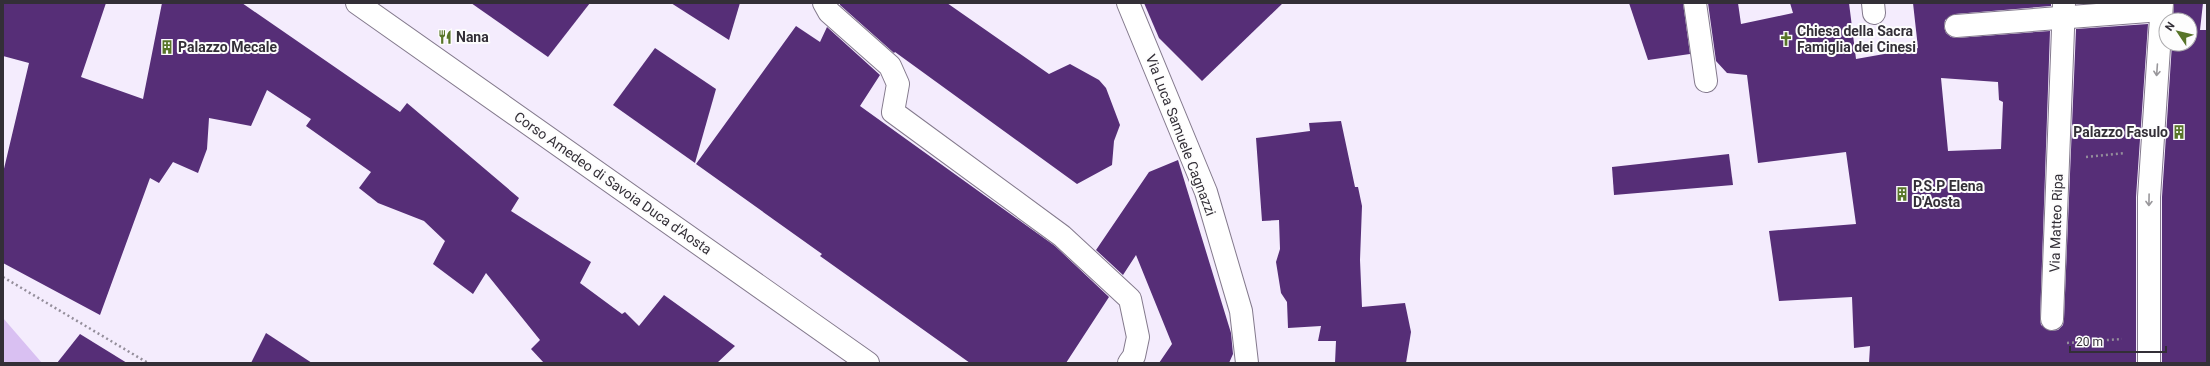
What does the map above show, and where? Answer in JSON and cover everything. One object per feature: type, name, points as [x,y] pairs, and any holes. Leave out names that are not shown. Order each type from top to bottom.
[{"type":"street","name":"Corso Amedeo di Savoia Duca d'Aosta","points":[[357,3],[868,363]]},
{"type":"street","points":[[824,3],[829,12],[890,66],[898,84],[893,112],[1062,236],[1130,299],[1138,337],[1134,356],[1129,363]]},
{"type":"street","name":"Via Luca Samuele Cagnazzi","points":[[1128,3],[1206,192],[1241,311],[1247,363]]},
{"type":"street","points":[[1695,3],[1706,81]]},
{"type":"street","points":[[1956,26],[2064,11],[2161,7],[2149,197],[2149,363]]},
{"type":"street","name":"Via Matteo Ripa","points":[[2052,319],[2064,11]]},
{"type":"path","points":[[2058,160],[2152,151]]},
{"type":"path","points":[[3,277],[148,363]]},
{"type":"path","points":[[2052,319],[2051,344],[2149,337]]},
{"type":"shaded area","points":[[3,318],[42,363],[3,363]]},
{"type":"building","points":[[3,3],[106,3],[81,77],[143,99],[162,3],[242,3],[400,112],[407,103],[519,198],[511,211],[591,262],[580,283],[622,314],[625,312],[639,326],[664,295],[735,346],[717,363],[544,363],[531,349],[540,340],[486,273],[473,294],[433,264],[445,241],[424,221],[378,203],[359,188],[371,172],[306,126],[311,119],[267,90],[251,126],[209,118],[207,149],[198,173],[173,162],[159,183],[150,178],[100,315],[3,263],[3,173],[29,63],[3,56]]},
{"type":"building","points":[[471,3],[590,3],[548,57]]},
{"type":"building","points":[[671,3],[740,3],[729,40]]},
{"type":"building","points":[[840,3],[947,3],[1049,74],[1070,64],[1099,80],[1106,88],[1120,125],[1114,141],[1112,165],[1077,184],[895,52],[894,53],[840,5]]},
{"type":"building","points":[[1144,3],[1283,3],[1202,81],[1159,38]]},
{"type":"building","points":[[1629,3],[1683,3],[1690,54],[1648,60]]},
{"type":"building","points":[[1708,3],[1738,3],[1741,24],[1793,13],[1790,3],[1849,3],[1856,59],[1918,48],[1913,3],[2051,3],[2051,6],[1955,14],[1945,20],[1944,27],[1946,33],[1951,37],[1957,38],[2050,31],[2040,319],[2041,325],[2051,331],[2058,330],[2063,325],[2064,319],[2076,29],[2148,24],[2136,197],[2136,363],[1869,363],[1870,346],[1854,348],[1852,297],[1779,301],[1769,231],[1856,224],[1846,152],[1758,163],[1747,75],[1727,73],[1716,61]],"holes":[[[1941,78],[1998,82],[1999,100],[2003,102],[2001,149],[1948,151]]]},
{"type":"building","points":[[2174,3],[2203,3],[2200,30],[2207,30],[2207,363],[2162,363],[2162,197],[2171,52],[2198,52],[2198,12],[2173,12]]},
{"type":"building","points":[[796,26],[820,42],[827,27],[880,75],[860,106],[1055,246],[1109,297],[1066,363],[970,363],[820,256],[822,254],[696,164]]},
{"type":"building","points":[[655,48],[716,89],[695,163],[613,105]]},
{"type":"building","points":[[1341,121],[1355,187],[1358,187],[1362,206],[1360,260],[1362,307],[1405,303],[1411,332],[1406,363],[1335,363],[1336,341],[1318,341],[1321,326],[1288,328],[1287,302],[1281,293],[1276,262],[1280,249],[1279,220],[1262,221],[1256,138],[1310,131],[1309,123]]},
{"type":"building","points":[[1729,154],[1733,185],[1614,195],[1612,167]]},
{"type":"building","points":[[1178,160],[1231,333],[1233,354],[1229,363],[1159,363],[1172,344],[1136,255],[1123,275],[1096,250],[1149,172]]},
{"type":"building","points":[[266,333],[312,363],[251,363]]},
{"type":"building","points":[[80,334],[127,363],[57,363]]},
{"type":"place","name":"Nana","points":[[445,37]]},
{"type":"place","name":"Chiesa della Sacra Famiglia dei Cinesi","points":[[1786,39]]},
{"type":"place","name":"Palazzo Mecale","points":[[167,47]]},
{"type":"place","name":"Palazzo Fasulo","points":[[2179,132]]},
{"type":"place","name":"P.S.P Elena D'Aosta","points":[[1902,194]]}]
